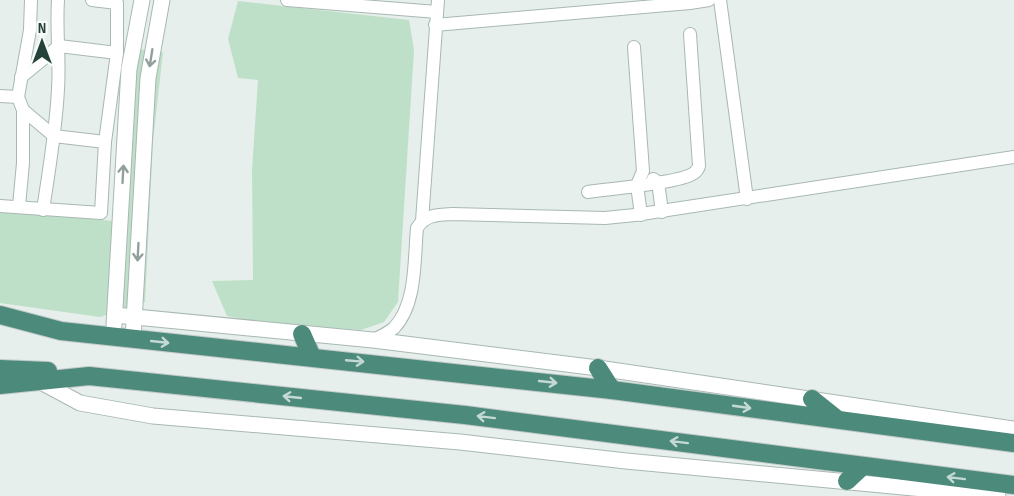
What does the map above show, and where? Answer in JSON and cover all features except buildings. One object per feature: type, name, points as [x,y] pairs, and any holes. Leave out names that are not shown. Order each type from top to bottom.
[{"type":"highway","points":[[0,315],[61,331]]},
{"type":"highway","points":[[0,327],[61,331],[612,390],[1014,443]]},
{"type":"highway","points":[[302,334],[312,357]]},
{"type":"highway","points":[[598,368],[612,390]]},
{"type":"highway","points":[[0,369],[53,371],[465,414],[1014,485]]},
{"type":"highway","points":[[0,385],[88,376]]},
{"type":"highway","points":[[812,399],[837,420]]},
{"type":"highway","points":[[847,481],[863,466]]},
{"type":"street","points":[[31,0],[30,30],[18,97],[24,110],[54,136],[105,142]]},
{"type":"street","points":[[43,210],[58,90],[59,46],[56,30],[58,0]]},
{"type":"street","points":[[0,206],[101,213],[105,142],[117,52],[117,3],[92,0]]},
{"type":"street","points":[[113,337],[129,69],[142,0]]},
{"type":"street","points":[[133,339],[148,78],[162,0]]},
{"type":"street","points":[[287,0],[437,6],[422,221]]},
{"type":"street","points":[[435,25],[709,0]]},
{"type":"street","points":[[720,0],[747,199]]},
{"type":"street","points":[[588,192],[687,177],[696,172],[699,166],[690,34]]},
{"type":"street","points":[[21,77],[59,46],[117,52]]},
{"type":"street","points":[[634,47],[643,171],[637,185],[641,215]]},
{"type":"street","points":[[0,96],[18,97]]},
{"type":"street","points":[[18,206],[23,163],[24,110]]},
{"type":"street","points":[[374,340],[392,330],[404,314],[411,287],[417,228],[422,221],[431,216],[453,214],[605,218],[641,215],[1014,157]]},
{"type":"street","points":[[643,171],[658,182],[662,212]]},
{"type":"street","points":[[115,315],[374,340],[598,368],[1014,429]]},
{"type":"street","points":[[39,381],[80,403],[153,416],[460,442],[626,461],[998,496]]},
{"type":"green space","points":[[238,1],[409,20],[414,50],[398,302],[384,322],[361,330],[265,323],[227,316],[212,281],[253,280],[252,170],[258,80],[238,78],[228,39]]},
{"type":"green space","points":[[138,49],[163,52],[153,141],[145,302],[100,317],[0,303],[0,211],[125,222]]}]
